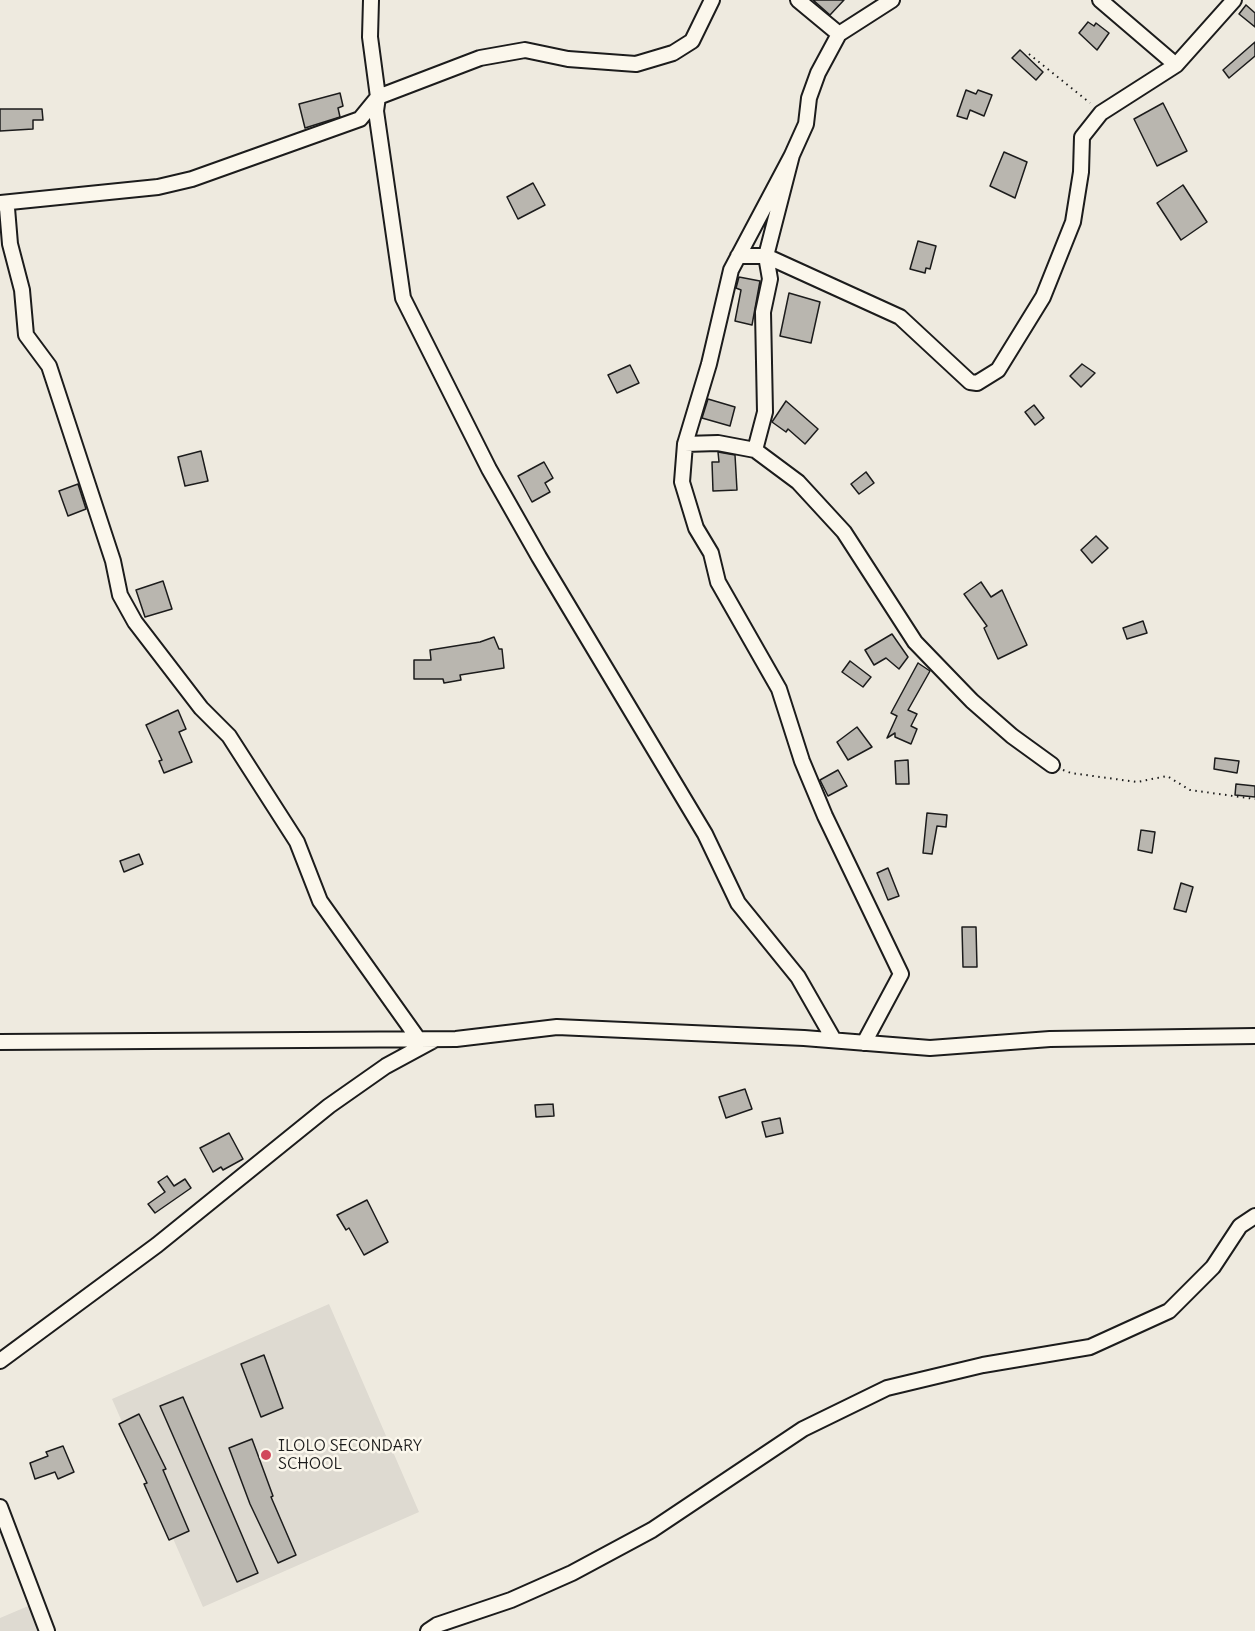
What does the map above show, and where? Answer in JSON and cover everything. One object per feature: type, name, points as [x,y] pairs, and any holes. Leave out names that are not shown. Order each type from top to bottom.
[{"type":"street","points":[[371,0],[370,37],[378,97],[376,111],[403,298],[422,340],[539,557],[705,834],[738,903],[798,977],[834,1040]]},
{"type":"street","points":[[2,203],[158,187],[192,180],[360,119],[378,97],[480,58],[525,50],[568,59],[636,64],[673,53],[692,41],[712,0]]},
{"type":"street","points":[[798,0],[838,34]]},
{"type":"street","points":[[864,1042],[901,974],[825,816],[802,761],[779,689],[718,582],[711,553],[696,528],[682,482],[685,444],[709,364],[731,270],[792,155],[806,124],[809,98],[818,73],[838,34],[891,0]]},
{"type":"street","points":[[1100,0],[1176,64]]},
{"type":"street","points":[[738,256],[766,256],[900,317],[970,382],[977,383],[998,370],[1043,297],[1073,222],[1081,172],[1082,137],[1101,113],[1176,64],[1234,0]]},
{"type":"street","points":[[755,450],[765,412],[763,312],[770,279],[766,256],[792,155]]},
{"type":"street","points":[[2,203],[7,208],[10,244],[22,290],[26,335],[49,366],[113,561],[120,595],[135,622],[201,708],[229,736],[297,842],[320,901],[419,1040]]},
{"type":"street","points":[[685,444],[718,443],[755,450],[798,482],[844,532],[915,642],[972,701],[1012,736],[1052,765]]},
{"type":"street","points":[[0,1042],[436,1040],[557,1027],[834,1040],[930,1048],[1050,1039],[1255,1036]]},
{"type":"street","points":[[0,1361],[157,1245],[329,1106],[386,1066],[436,1040]]},
{"type":"street","points":[[428,1631],[437,1625],[511,1600],[572,1573],[642,1536],[803,1429],[887,1388],[983,1365],[1090,1347],[1168,1311],[1213,1267],[1240,1226],[1255,1216]]},
{"type":"street","points":[[0,1507],[47,1631]]},
{"type":"path","points":[[1029,54],[1101,113]]},
{"type":"path","points":[[1052,765],[1071,773],[1137,782],[1167,776],[1190,790],[1255,799]]},
{"type":"shaded area","name":"ILOLO SECONDARY SCHOOL","points":[[329,1304],[419,1512],[203,1607],[112,1399]]},
{"type":"shaded area","points":[[33,1604],[42,1631],[0,1631],[0,1618]]},
{"type":"building","points":[[813,0],[844,0],[830,15]]},
{"type":"building","points":[[1246,5],[1255,13],[1255,27],[1239,14]]},
{"type":"building","points":[[1088,22],[1094,26],[1096,23],[1109,33],[1097,50],[1079,33]]},
{"type":"building","points":[[1255,42],[1255,56],[1229,78],[1223,70]]},
{"type":"building","points":[[1020,50],[1043,72],[1036,80],[1012,58]]},
{"type":"building","points":[[966,90],[976,94],[978,90],[992,95],[984,116],[970,110],[967,119],[957,116]]},
{"type":"building","points":[[340,93],[343,106],[338,108],[340,117],[305,128],[299,104]]},
{"type":"building","points":[[1163,103],[1187,151],[1157,166],[1134,119]]},
{"type":"building","points":[[0,109],[42,109],[43,120],[33,120],[33,129],[0,131]]},
{"type":"building","points":[[1004,152],[1027,162],[1015,198],[990,186]]},
{"type":"building","points":[[533,183],[545,205],[518,219],[507,197]]},
{"type":"building","points":[[1183,185],[1207,222],[1181,240],[1157,203]]},
{"type":"building","points":[[918,241],[936,246],[930,269],[926,268],[925,273],[910,269]]},
{"type":"building","points":[[739,277],[760,281],[752,325],[735,321],[741,290],[736,288]]},
{"type":"building","points":[[789,293],[820,302],[811,343],[780,336]]},
{"type":"building","points":[[1082,364],[1095,373],[1081,387],[1070,376]]},
{"type":"building","points":[[630,365],[639,383],[617,393],[608,375]]},
{"type":"building","points":[[708,399],[735,407],[730,426],[702,418]]},
{"type":"building","points":[[786,401],[818,429],[805,444],[788,429],[786,432],[772,422]]},
{"type":"building","points":[[1034,405],[1044,418],[1035,425],[1025,412]]},
{"type":"building","points":[[201,451],[208,481],[185,486],[178,457]]},
{"type":"building","points":[[718,452],[735,455],[737,490],[713,491],[712,462],[719,462]]},
{"type":"building","points":[[544,462],[553,478],[545,483],[550,492],[532,502],[518,476]]},
{"type":"building","points":[[866,472],[874,483],[859,494],[851,484]]},
{"type":"building","points":[[78,484],[86,509],[68,516],[59,491]]},
{"type":"building","points":[[1096,536],[1108,548],[1092,563],[1081,550]]},
{"type":"building","points":[[163,581],[172,609],[145,617],[136,590]]},
{"type":"building","points":[[981,582],[991,597],[1002,590],[1027,645],[998,659],[984,628],[987,626],[964,594]]},
{"type":"building","points":[[1143,621],[1147,633],[1127,639],[1123,628]]},
{"type":"building","points":[[892,634],[908,657],[899,669],[886,658],[874,665],[865,650]]},
{"type":"building","points":[[494,637],[499,649],[502,649],[504,668],[460,675],[461,680],[444,683],[443,679],[414,679],[414,660],[431,660],[430,650],[480,642]]},
{"type":"building","points":[[850,661],[871,677],[863,687],[842,672]]},
{"type":"building","points":[[918,663],[930,671],[908,710],[917,714],[911,726],[917,729],[911,744],[895,737],[895,733],[887,738],[897,716],[891,713]]},
{"type":"building","points":[[178,710],[186,729],[179,732],[192,762],[164,773],[159,761],[162,760],[146,725]]},
{"type":"building","points":[[857,727],[872,747],[848,760],[837,742]]},
{"type":"building","points":[[1215,758],[1239,761],[1237,773],[1214,769]]},
{"type":"building","points":[[908,760],[909,784],[896,784],[895,761]]},
{"type":"building","points":[[838,770],[847,786],[828,796],[820,780]]},
{"type":"building","points":[[1236,784],[1255,786],[1255,797],[1235,795]]},
{"type":"building","points":[[927,813],[947,815],[946,827],[937,826],[932,854],[923,853]]},
{"type":"building","points":[[1141,830],[1155,832],[1152,853],[1138,850]]},
{"type":"building","points":[[139,854],[143,864],[124,872],[120,861]]},
{"type":"building","points":[[888,868],[899,896],[888,900],[877,873]]},
{"type":"building","points":[[1181,883],[1193,887],[1186,912],[1174,909]]},
{"type":"building","points":[[962,927],[976,927],[977,967],[963,967]]},
{"type":"building","points":[[745,1089],[752,1109],[726,1118],[719,1097]]},
{"type":"building","points":[[553,1104],[554,1116],[536,1117],[535,1105]]},
{"type":"building","points":[[780,1118],[783,1133],[766,1137],[762,1122]]},
{"type":"building","points":[[229,1133],[243,1159],[223,1170],[221,1167],[213,1172],[200,1148]]},
{"type":"building","points":[[167,1176],[174,1186],[185,1179],[191,1188],[155,1213],[148,1204],[165,1192],[158,1182]]},
{"type":"building","points":[[367,1200],[388,1242],[364,1255],[349,1228],[346,1230],[337,1215]]},
{"type":"building","points":[[264,1355],[283,1408],[261,1417],[241,1364]]},
{"type":"building","points":[[183,1397],[258,1573],[237,1582],[160,1406]]},
{"type":"building","points":[[139,1414],[166,1469],[163,1470],[189,1531],[169,1540],[144,1484],[147,1483],[119,1424]]},
{"type":"building","points":[[252,1439],[273,1496],[271,1497],[296,1555],[278,1563],[250,1504],[229,1448]]},
{"type":"building","points":[[63,1446],[74,1472],[58,1479],[55,1472],[35,1479],[30,1463],[48,1456],[46,1452]]},
{"type":"place","name":"ILOLO SECONDARY SCHOOL","points":[[266,1455]]}]
